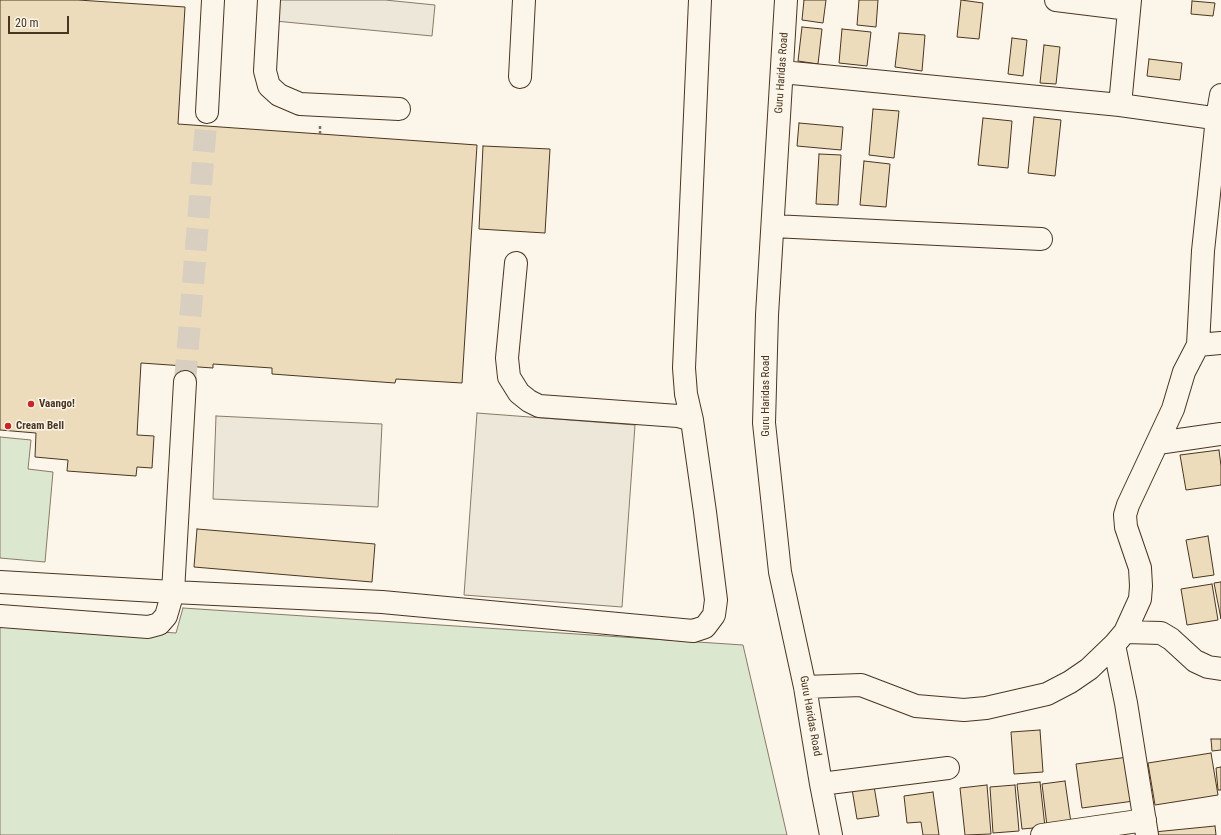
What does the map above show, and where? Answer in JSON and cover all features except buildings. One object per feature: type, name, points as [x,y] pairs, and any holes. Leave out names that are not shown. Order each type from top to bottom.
[{"type":"street","points":[[207,112],[213,0]]},
{"type":"street","points":[[269,0],[265,71],[269,86],[279,96],[300,104],[399,109]]},
{"type":"street","points":[[520,77],[524,0]]},
{"type":"street","points":[[0,582],[382,602],[693,631],[705,627],[714,615],[716,600],[706,512],[692,420],[686,394],[684,368],[700,0]]},
{"type":"street","name":"Guru Haridas Road","points":[[786,0],[767,315],[764,424],[780,572],[806,687],[821,784],[831,835]]},
{"type":"street","points":[[1056,0],[1129,4],[1120,105]]},
{"type":"street","points":[[782,72],[1120,105],[1219,119]]},
{"type":"street","points":[[806,687],[861,685],[916,706],[964,710],[986,708],[1047,694],[1070,682],[1088,669],[1120,639],[1140,599],[1141,586],[1140,568],[1126,527],[1125,515],[1128,505],[1173,409],[1184,372],[1198,345],[1203,251],[1221,95]]},
{"type":"street","points":[[772,226],[1041,239]]},
{"type":"street","points":[[516,263],[507,358],[510,377],[519,393],[538,406],[678,416],[692,420]]},
{"type":"street","points":[[1198,345],[1221,343]]},
{"type":"street","points":[[0,616],[148,627],[159,624],[166,616],[173,592],[185,382]]},
{"type":"street","points":[[1158,443],[1221,434]]},
{"type":"street","points":[[1120,639],[1161,633],[1171,639],[1195,661],[1208,667],[1221,669]]},
{"type":"street","points":[[1042,835],[1146,827],[1126,703],[1120,639]]},
{"type":"street","points":[[821,784],[948,768]]},
{"type":"green space","points":[[0,437],[31,440],[28,469],[53,472],[45,562],[0,558]]},
{"type":"green space","points":[[183,608],[743,645],[787,835],[0,835],[0,621],[176,633]]},
{"type":"shaded area","points":[[277,0],[385,0],[435,5],[432,36],[275,21]]},
{"type":"shaded area","points":[[477,413],[635,425],[622,607],[464,595]]},
{"type":"shaded area","points":[[216,416],[382,424],[378,507],[213,499]]},
{"type":"tunnel","points":[[185,382],[207,112]]},
{"type":"place","name":"Vaango!","points":[[31,404]]},
{"type":"place","name":"Cream Bell","points":[[8,426]]}]
